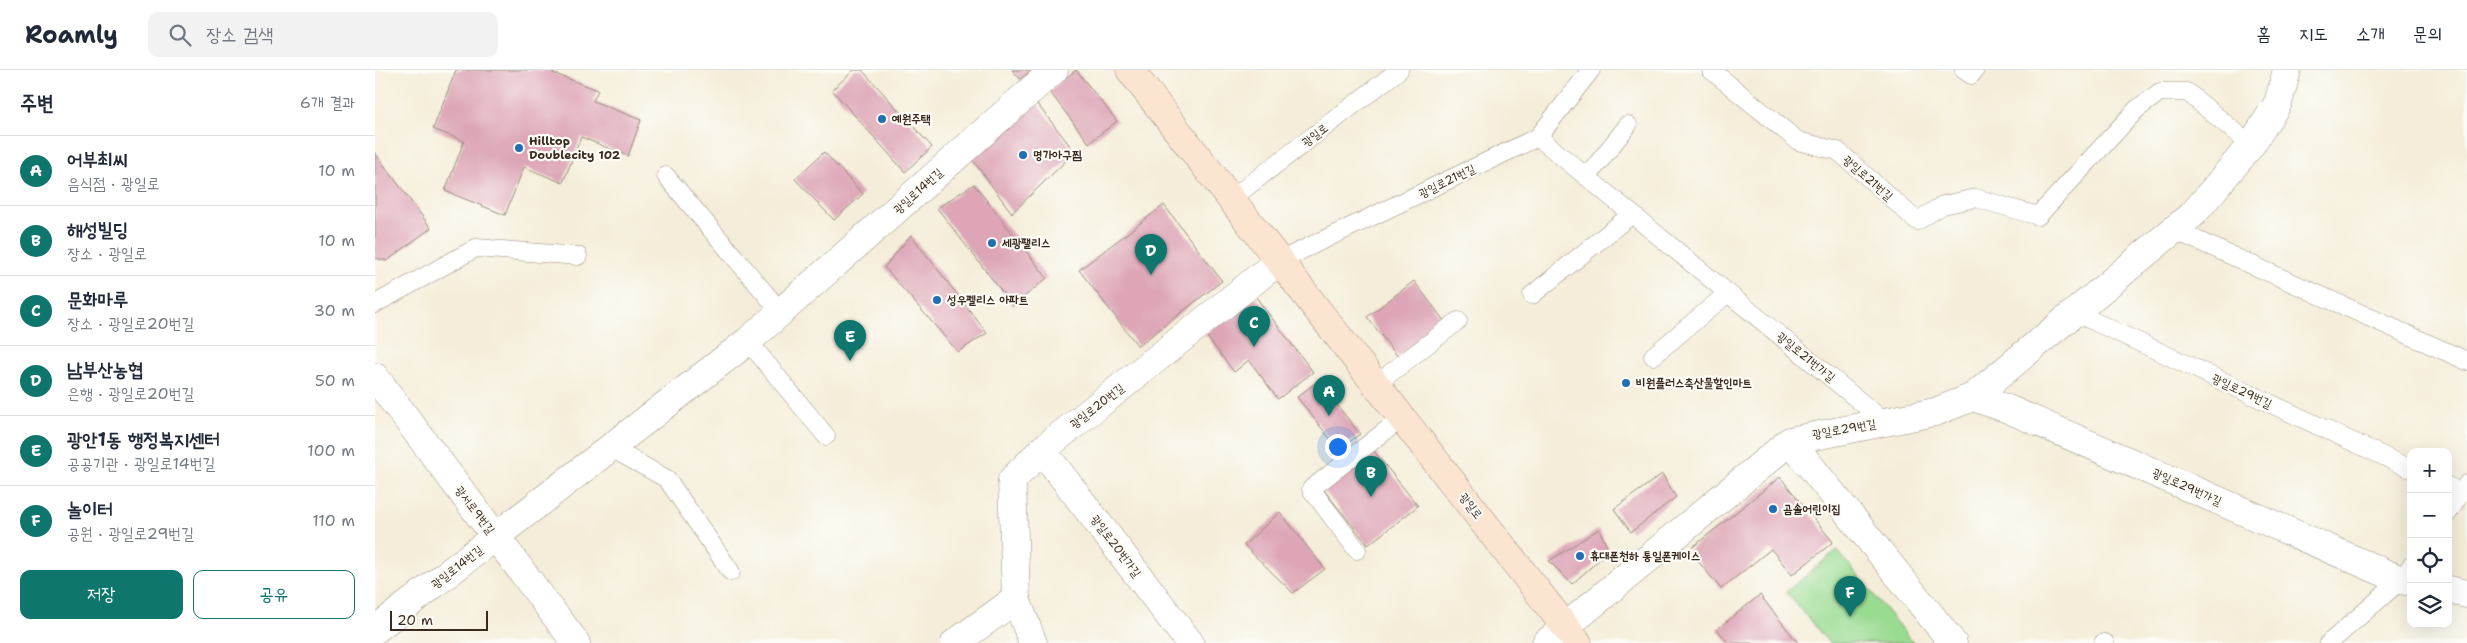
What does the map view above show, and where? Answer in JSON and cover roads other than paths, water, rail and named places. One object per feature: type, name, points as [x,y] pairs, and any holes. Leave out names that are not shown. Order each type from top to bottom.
[{"type":"street","name":"광일로14번길","points":[[375,630],[748,342],[1054,70]]},
{"type":"street","name":"광일로","points":[[1130,70],[1402,418],[1564,638]]},
{"type":"street","name":"광일로29번길","points":[[1564,638],[1790,441],[1935,412],[1973,397],[2194,213],[2251,145],[2278,102],[2287,70]]},
{"type":"street","name":"광일로20번길","points":[[1033,643],[1016,599],[1012,480],[1042,450],[1279,261]]},
{"type":"street","name":"광서로9번길","points":[[375,377],[576,643]]},
{"type":"street","name":"광일로29번가길","points":[[1973,397],[2008,409],[2407,576]]},
{"type":"street","name":"광일로29번길","points":[[1790,441],[1953,643]]},
{"type":"street","name":"광일로20번가길","points":[[1042,450],[1190,643]]},
{"type":"street","points":[[2452,591],[2467,594]]},
{"type":"street","points":[[955,643],[1016,599]]},
{"type":"lane","name":"광일로","points":[[1231,199],[1399,70]]},
{"type":"lane","name":"광일로21번길","points":[[1279,261],[1538,137],[1591,70]]},
{"type":"lane","name":"광일로21번길","points":[[1711,70],[1798,141],[1838,151],[1917,221],[1943,205],[1976,198],[2038,216],[2137,109],[2160,92],[2187,92],[2251,145]]},
{"type":"lane","points":[[1964,70],[1971,75],[1975,70]]},
{"type":"lane","points":[[1587,178],[1628,125]]},
{"type":"lane","name":"광일로21번가길","points":[[1538,137],[1885,422]]},
{"type":"lane","points":[[666,176],[781,312]]},
{"type":"lane","points":[[1532,295],[1632,214]]},
{"type":"lane","points":[[2174,230],[2467,361]]},
{"type":"lane","points":[[375,304],[476,248],[578,256]]},
{"type":"lane","points":[[1653,356],[1728,293]]},
{"type":"lane","name":"광일로29번길","points":[[2074,312],[2407,467]]},
{"type":"lane","points":[[1376,384],[1458,321]]},
{"type":"lane","points":[[748,342],[826,436]]},
{"type":"lane","points":[[1357,550],[1311,489],[1402,418]]},
{"type":"lane","points":[[611,448],[667,479],[731,572]]},
{"type":"lane","points":[[2452,504],[2459,488]]},
{"type":"lane","name":"광일로29번가길","points":[[2329,643],[2407,576]]},
{"type":"place","name":"예원주택","points":[[882,119]]},
{"type":"place","name":"Hilltop Doublecity 102","points":[[519,148]]},
{"type":"place","name":"명가아구찜","points":[[1023,155]]},
{"type":"place","name":"세광팰리스","points":[[992,243]]},
{"type":"place","name":"남부산농협","points":[[1151,275]]},
{"type":"place","name":"성우펠리스 아파트","points":[[937,300]]},
{"type":"place","name":"문화마루","points":[[1254,347]]},
{"type":"place","name":"광안1동 행정복지센터","points":[[850,361]]},
{"type":"place","name":"비원플러스축산물할인마트","points":[[1626,383]]},
{"type":"place","name":"어부최씨","points":[[1329,416]]},
{"type":"place","name":"해성빌딩","points":[[1371,497]]},
{"type":"place","name":"곰솔어린이집","points":[[1773,509]]},
{"type":"place","name":"휴대폰천하 통일폰케이스","points":[[1580,556]]},
{"type":"place","name":"놀이터","points":[[1850,617]]}]
